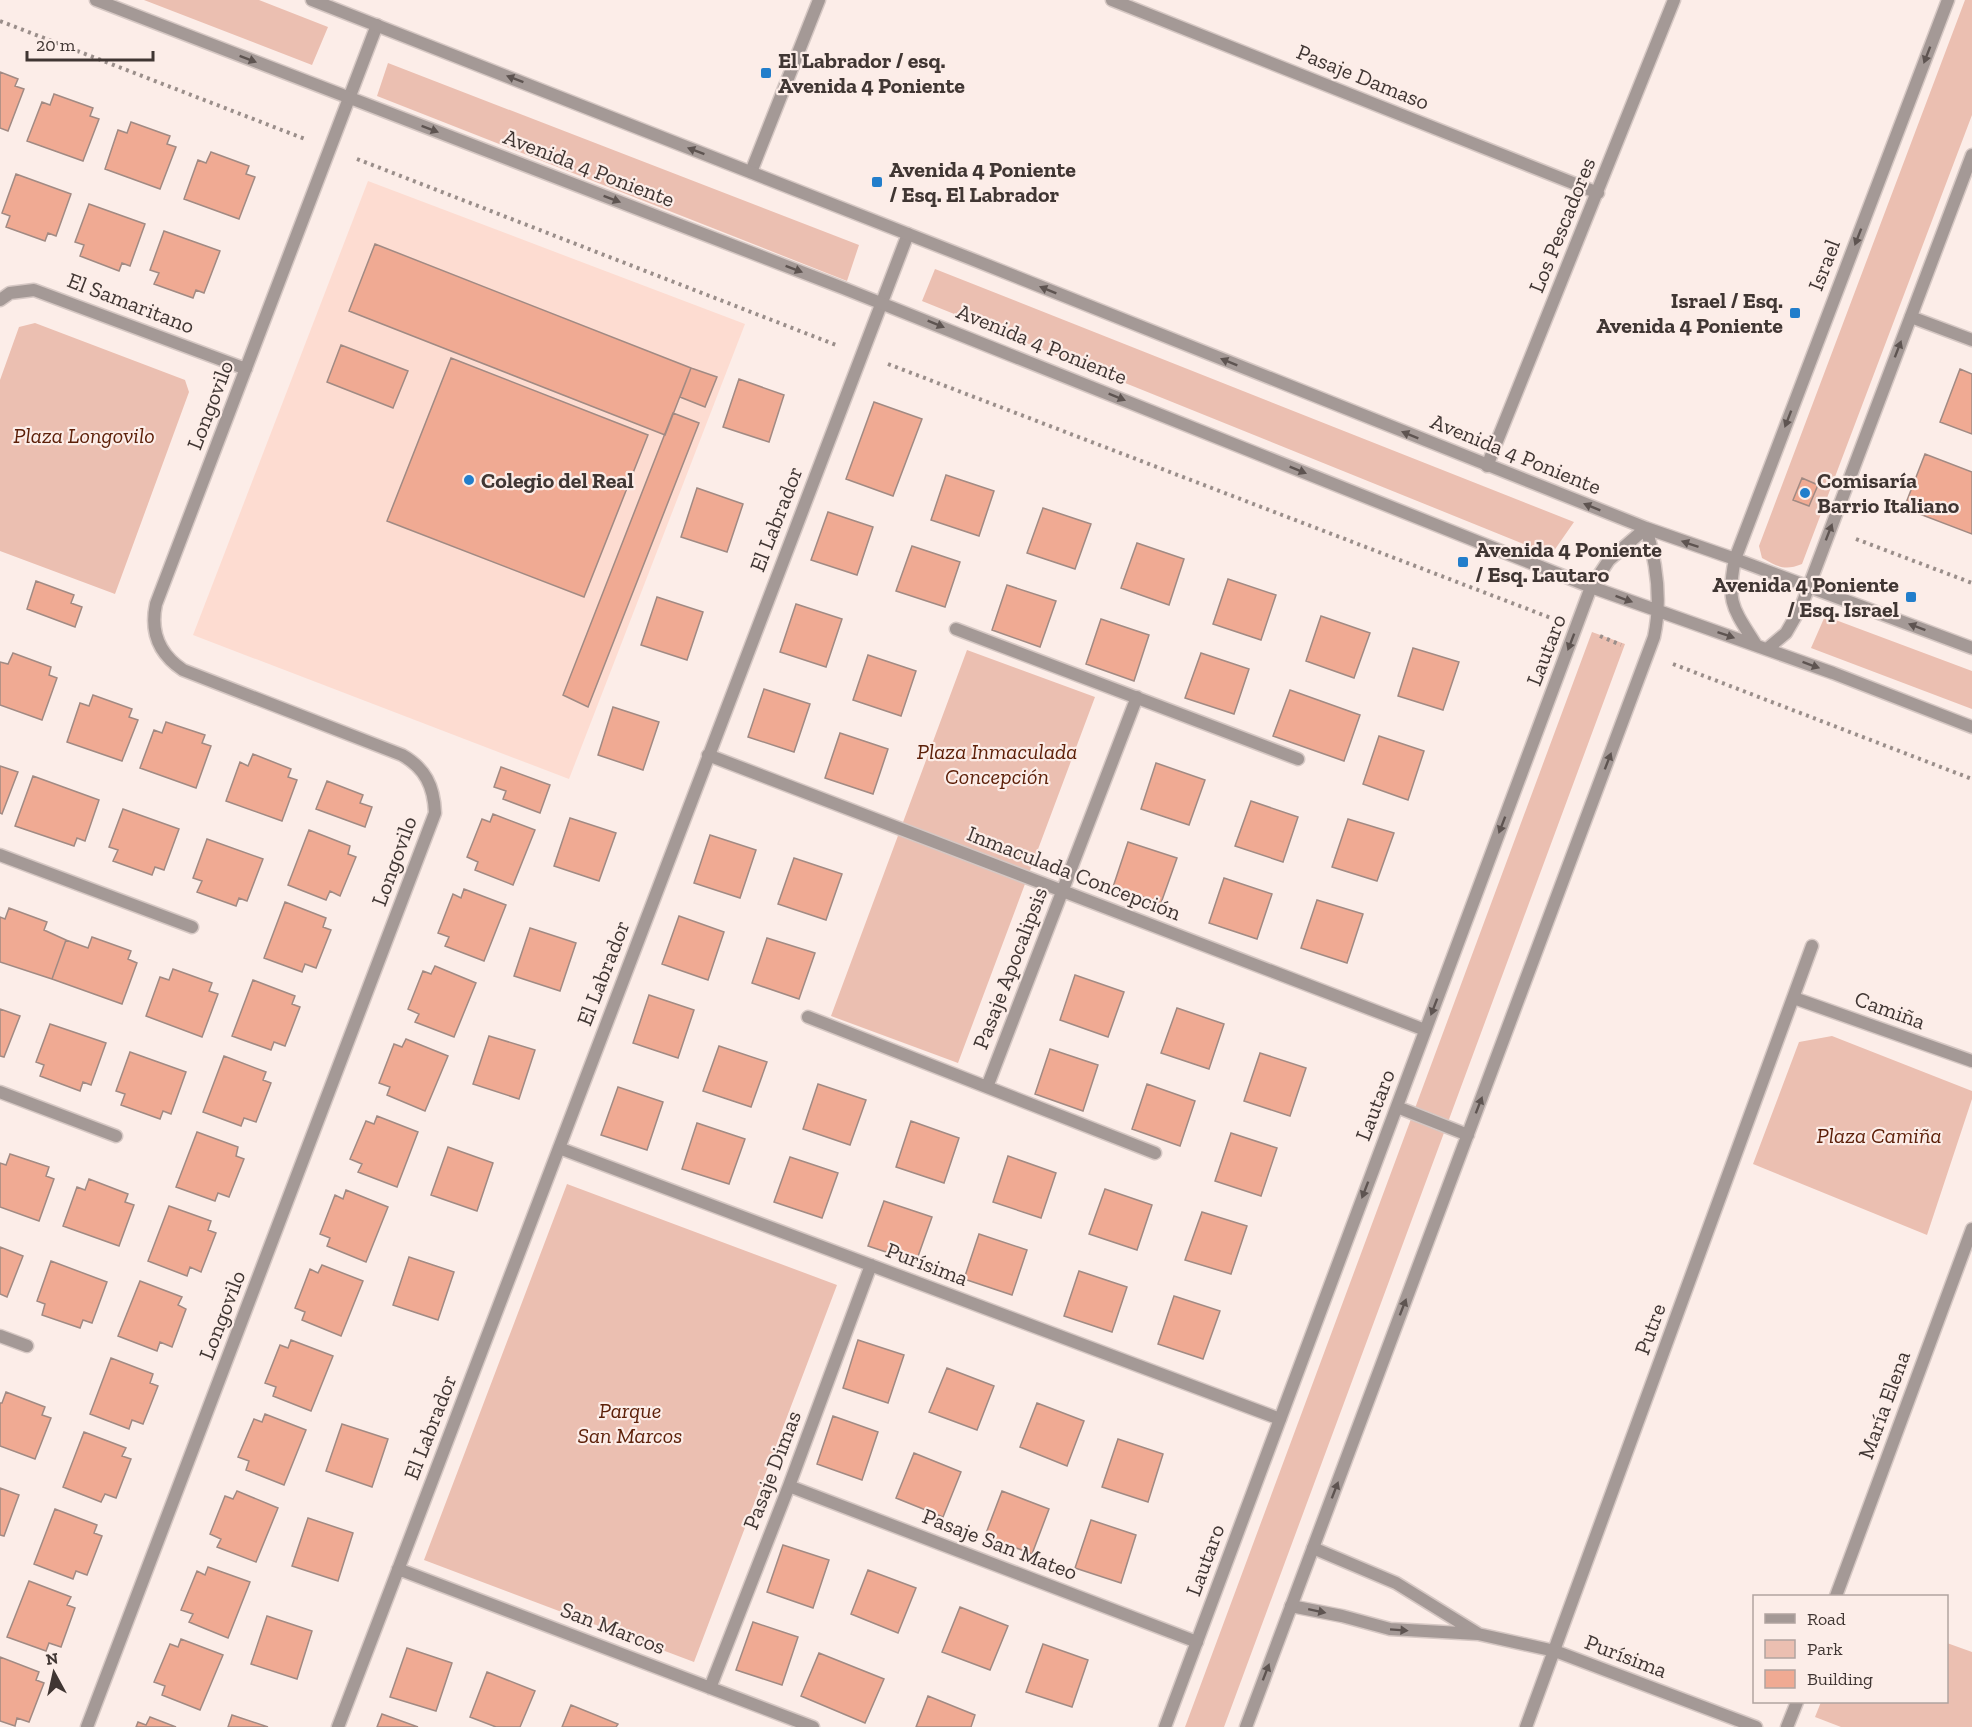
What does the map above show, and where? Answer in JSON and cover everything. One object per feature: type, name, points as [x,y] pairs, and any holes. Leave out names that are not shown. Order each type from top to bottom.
[{"type":"street","name":"Avenida 4 Poniente","points":[[96,0],[881,303],[1591,587],[1761,647],[1972,727]]},
{"type":"street","name":"Avenida 4 Poniente","points":[[312,0],[1646,528],[1809,586],[1972,648]]},
{"type":"street","points":[[751,172],[819,0]]},
{"type":"street","name":"Pasaje Damaso","points":[[1112,0],[1598,193]]},
{"type":"street","name":"Los Pescadores","points":[[1487,465],[1674,0]]},
{"type":"street","name":"Israel","points":[[1761,647],[1735,610],[1730,596],[1735,559],[1948,0]]},
{"type":"street","name":"Longovilo","points":[[87,1727],[435,813],[430,782],[413,761],[402,754],[183,670],[172,663],[158,643],[153,617],[377,25]]},
{"type":"street","points":[[1761,647],[1778,641],[1791,626],[1801,607],[1972,155]]},
{"type":"street","name":"El Labrador","points":[[338,1727],[908,234]]},
{"type":"street","name":"El Samaritano","points":[[0,300],[10,293],[34,290],[246,369]]},
{"type":"street","points":[[1911,316],[1972,340]]},
{"type":"street","points":[[1246,1727],[1648,655],[1654,637],[1657,611],[1657,575],[1655,558],[1646,528]]},
{"type":"street","name":"Lautaro","points":[[1165,1727],[1591,587],[1609,560],[1646,528]]},
{"type":"street","points":[[956,629],[1298,759]]},
{"type":"street","name":"Pasaje Apocalipsis","points":[[987,1087],[1137,697]]},
{"type":"street","name":"Inmaculada Concepción","points":[[708,755],[1425,1030]]},
{"type":"street","points":[[0,855],[192,927]]},
{"type":"street","name":"Putre","points":[[1526,1727],[1812,946]]},
{"type":"street","name":"Camiña","points":[[1794,998],[1972,1061]]},
{"type":"street","points":[[808,1017],[1155,1153]]},
{"type":"street","points":[[0,1092],[116,1136]]},
{"type":"street","points":[[1397,1107],[1468,1135]]},
{"type":"street","name":"Purísima","points":[[559,1148],[1280,1419]]},
{"type":"street","name":"María Elena","points":[[1836,1595],[1972,1229]]},
{"type":"street","name":"Pasaje Dimas","points":[[710,1688],[789,1486],[871,1265]]},
{"type":"street","points":[[0,1336],[27,1346]]},
{"type":"street","name":"Pasaje San Mateo","points":[[789,1486],[1197,1642]]},
{"type":"street","name":"Purísima","points":[[1313,1548],[1396,1583],[1478,1634]]},
{"type":"street","name":"San Marcos","points":[[398,1569],[813,1727]]},
{"type":"street","name":"Purísima","points":[[1291,1606],[1342,1616],[1390,1629],[1478,1634],[1554,1651],[1756,1727]]},
{"type":"street","points":[[1787,1727],[1796,1703]]},
{"type":"path","points":[[0,21],[861,354],[1972,779]]},
{"type":"path","points":[[1830,529],[1972,583]]},
{"type":"shaded area","name":"Colegio del Real","points":[[368,181],[745,324],[569,779],[193,635]]},
{"type":"green space","points":[[144,0],[259,0],[328,27],[312,65]]},
{"type":"green space","points":[[1965,0],[1972,0],[1972,115],[1802,564],[1786,568],[1777,566],[1762,558],[1759,546]]},
{"type":"green space","points":[[388,63],[859,245],[847,281],[377,96]]},
{"type":"green space","points":[[935,269],[1574,522],[1551,555],[922,301]]},
{"type":"green space","name":"Plaza Longovilo","points":[[35,323],[185,380],[189,392],[115,594],[0,551],[0,380],[19,327]]},
{"type":"green space","points":[[1825,616],[1972,671],[1972,709],[1811,648]]},
{"type":"green space","points":[[1592,632],[1625,644],[1224,1727],[1185,1727]]},
{"type":"green space","name":"Plaza Inmaculada Concepción","points":[[967,650],[1095,697],[958,1063],[831,1016]]},
{"type":"green space","name":"Plaza Camiña","points":[[1832,1036],[1972,1091],[1972,1099],[1927,1235],[1753,1164],[1799,1042]]},
{"type":"green space","name":"Parque San Marcos","points":[[567,1184],[837,1285],[694,1662],[424,1560]]},
{"type":"green space","points":[[1948,1643],[1972,1652],[1972,1727],[1841,1727],[1815,1717],[1821,1703],[1948,1703]]},
{"type":"building","points":[[0,72],[18,79],[15,86],[24,89],[8,131],[0,128]]},
{"type":"building","points":[[54,94],[93,108],[90,116],[99,119],[83,161],[27,141],[42,102],[50,105]]},
{"type":"building","points":[[131,122],[170,136],[167,144],[176,147],[160,189],[105,169],[118,130],[127,133]]},
{"type":"building","points":[[211,152],[249,166],[246,174],[255,177],[239,219],[184,199],[198,160],[206,163]]},
{"type":"building","points":[[16,174],[71,194],[56,236],[48,233],[45,241],[6,227],[10,216],[2,213]]},
{"type":"building","points":[[89,204],[145,224],[130,266],[122,263],[119,271],[80,256],[84,245],[75,242]]},
{"type":"building","points":[[164,231],[220,251],[204,293],[196,290],[193,298],[154,284],[159,273],[150,270]]},
{"type":"building","points":[[375,244],[691,368],[665,435],[349,311]]},
{"type":"building","points":[[341,345],[408,371],[393,408],[327,382]]},
{"type":"building","points":[[451,358],[648,435],[584,597],[387,521]]},
{"type":"building","points":[[691,368],[717,377],[705,407],[680,397]]},
{"type":"building","points":[[1960,369],[1972,374],[1972,434],[1940,422]]},
{"type":"building","points":[[739,379],[784,395],[769,442],[723,427]]},
{"type":"building","points":[[874,402],[922,419],[893,496],[846,479]]},
{"type":"building","points":[[673,413],[699,423],[588,707],[563,695]]},
{"type":"building","points":[[1925,454],[1972,472],[1972,534],[1904,508]]},
{"type":"building","points":[[946,475],[994,491],[979,536],[931,520]]},
{"type":"building","name":"Comisaría Barrio Italiano","points":[[1802,478],[1818,485],[1809,506],[1793,500]]},
{"type":"building","points":[[697,488],[743,504],[727,552],[681,537]]},
{"type":"building","points":[[1043,508],[1091,524],[1075,569],[1027,553]]},
{"type":"building","points":[[828,512],[873,527],[857,575],[811,560]]},
{"type":"building","points":[[1137,543],[1184,559],[1169,605],[1121,588]]},
{"type":"building","points":[[912,546],[960,562],[945,607],[896,591]]},
{"type":"building","points":[[1228,579],[1276,595],[1261,640],[1213,624]]},
{"type":"building","points":[[36,581],[74,595],[71,603],[82,607],[75,627],[27,609]]},
{"type":"building","points":[[1007,585],[1056,601],[1040,647],[992,630]]},
{"type":"building","points":[[657,597],[703,612],[687,660],[641,645]]},
{"type":"building","points":[[796,604],[842,619],[826,667],[780,652]]},
{"type":"building","points":[[1321,616],[1370,633],[1354,678],[1306,661]]},
{"type":"building","points":[[1101,619],[1149,635],[1134,681],[1086,664]]},
{"type":"building","points":[[1413,648],[1459,662],[1443,710],[1398,696]]},
{"type":"building","points":[[13,653],[51,667],[49,675],[57,678],[42,720],[0,705],[0,662],[8,664]]},
{"type":"building","points":[[1201,653],[1249,669],[1234,714],[1185,698]]},
{"type":"building","points":[[868,655],[916,671],[901,716],[853,700]]},
{"type":"building","points":[[764,689],[810,704],[794,752],[748,737]]},
{"type":"building","points":[[1290,690],[1360,715],[1344,761],[1273,736]]},
{"type":"building","points":[[93,695],[132,709],[129,717],[138,720],[122,761],[67,742],[80,703],[89,706]]},
{"type":"building","points":[[613,707],[659,722],[643,770],[598,755]]},
{"type":"building","points":[[166,722],[205,735],[202,743],[211,746],[196,788],[140,768],[154,730],[162,733]]},
{"type":"building","points":[[840,733],[888,749],[873,794],[825,778]]},
{"type":"building","points":[[1379,736],[1424,751],[1408,800],[1363,784]]},
{"type":"building","points":[[253,754],[291,769],[288,777],[297,780],[282,821],[226,801],[240,762],[248,766]]},
{"type":"building","points":[[1156,763],[1205,780],[1189,825],[1141,809]]},
{"type":"building","points":[[0,766],[18,772],[2,814],[0,813]]},
{"type":"building","points":[[501,767],[550,785],[540,813],[503,799],[506,791],[494,787]]},
{"type":"building","points":[[33,776],[99,800],[85,841],[77,838],[74,846],[15,826]]},
{"type":"building","points":[[327,781],[363,795],[360,803],[372,807],[365,827],[316,809]]},
{"type":"building","points":[[1251,801],[1298,817],[1283,862],[1235,846]]},
{"type":"building","points":[[123,809],[179,829],[164,870],[155,867],[152,875],[113,861],[118,850],[109,847]]},
{"type":"building","points":[[493,814],[535,830],[513,885],[475,870],[478,862],[467,857],[482,819],[490,822]]},
{"type":"building","points":[[570,818],[616,833],[599,881],[554,866]]},
{"type":"building","points":[[1348,819],[1394,833],[1377,881],[1332,867]]},
{"type":"building","points":[[309,830],[350,846],[348,854],[356,857],[340,896],[330,891],[326,900],[288,885]]},
{"type":"building","points":[[710,835],[756,850],[740,898],[694,883]]},
{"type":"building","points":[[207,839],[263,859],[247,901],[239,898],[236,906],[197,892],[202,881],[193,878]]},
{"type":"building","points":[[1128,842],[1177,858],[1161,903],[1113,887]]},
{"type":"building","points":[[794,858],[842,874],[826,920],[778,904]]},
{"type":"building","points":[[1224,878],[1272,894],[1257,939],[1209,923]]},
{"type":"building","points":[[464,889],[506,905],[484,961],[445,946],[449,937],[438,933],[453,894],[461,898]]},
{"type":"building","points":[[1317,900],[1363,914],[1347,963],[1301,948]]},
{"type":"building","points":[[285,902],[326,918],[323,927],[331,930],[316,968],[305,964],[302,972],[264,958]]},
{"type":"building","points":[[9,908],[47,922],[44,930],[66,940],[52,979],[0,962],[0,917],[5,919]]},
{"type":"building","points":[[679,916],[724,932],[708,980],[662,964]]},
{"type":"building","points":[[530,928],[576,943],[560,991],[514,976]]},
{"type":"building","points":[[92,937],[131,951],[128,959],[137,963],[122,1004],[52,979],[66,940],[88,948]]},
{"type":"building","points":[[767,938],[815,953],[799,999],[752,983]]},
{"type":"building","points":[[435,966],[476,983],[454,1037],[415,1022],[419,1014],[408,1009],[423,971],[431,974]]},
{"type":"building","points":[[173,969],[212,983],[209,991],[218,994],[202,1037],[146,1016],[160,977],[169,980]]},
{"type":"building","points":[[1075,975],[1124,992],[1108,1037],[1060,1020]]},
{"type":"building","points":[[253,980],[295,996],[292,1004],[300,1007],[285,1046],[274,1042],[271,1050],[232,1036]]},
{"type":"building","points":[[649,995],[694,1010],[678,1058],[633,1043]]},
{"type":"building","points":[[1177,1008],[1224,1024],[1209,1069],[1161,1053]]},
{"type":"building","points":[[0,1009],[20,1016],[4,1057],[0,1056]]},
{"type":"building","points":[[50,1024],[106,1043],[91,1085],[83,1082],[80,1091],[40,1076],[44,1065],[36,1062]]},
{"type":"building","points":[[489,1036],[535,1050],[519,1099],[473,1084]]},
{"type":"building","points":[[406,1039],[448,1056],[425,1111],[387,1095],[390,1087],[379,1083],[394,1044],[402,1047]]},
{"type":"building","points":[[719,1046],[767,1062],[751,1107],[703,1091]]},
{"type":"building","points":[[1050,1049],[1098,1065],[1083,1111],[1035,1094]]},
{"type":"building","points":[[130,1052],[186,1072],[171,1114],[163,1111],[160,1119],[121,1105],[125,1094],[116,1091]]},
{"type":"building","points":[[1260,1053],[1306,1068],[1290,1116],[1244,1101]]},
{"type":"building","points":[[224,1056],[266,1072],[263,1080],[271,1083],[256,1122],[244,1118],[241,1126],[203,1112]]},
{"type":"building","points":[[818,1084],[866,1100],[850,1145],[803,1129]]},
{"type":"building","points":[[1147,1084],[1195,1101],[1180,1146],[1132,1129]]},
{"type":"building","points":[[618,1087],[663,1102],[647,1150],[601,1135]]},
{"type":"building","points":[[377,1116],[418,1132],[397,1187],[358,1172],[362,1164],[350,1159],[366,1121],[374,1124]]},
{"type":"building","points":[[911,1121],[959,1138],[944,1183],[896,1167]]},
{"type":"building","points":[[697,1123],[745,1139],[729,1184],[682,1169]]},
{"type":"building","points":[[197,1132],[238,1147],[236,1156],[244,1159],[229,1197],[218,1193],[215,1201],[176,1187]]},
{"type":"building","points":[[1231,1133],[1277,1148],[1261,1196],[1215,1181]]},
{"type":"building","points":[[448,1147],[493,1163],[477,1211],[431,1195]]},
{"type":"building","points":[[10,1154],[49,1167],[46,1176],[54,1179],[39,1221],[0,1207],[0,1163],[6,1165]]},
{"type":"building","points":[[1008,1156],[1056,1173],[1041,1218],[993,1202]]},
{"type":"building","points":[[790,1157],[838,1173],[822,1218],[774,1202]]},
{"type":"building","points":[[89,1179],[128,1194],[125,1202],[134,1205],[119,1246],[63,1226],[77,1187],[85,1190]]},
{"type":"building","points":[[1105,1189],[1152,1205],[1137,1250],[1089,1234]]},
{"type":"building","points":[[346,1190],[388,1207],[366,1262],[327,1246],[330,1238],[320,1234],[335,1195],[343,1199]]},
{"type":"building","points":[[884,1201],[932,1217],[916,1262],[868,1246]]},
{"type":"building","points":[[169,1206],[211,1221],[208,1230],[216,1233],[201,1272],[190,1267],[187,1276],[148,1261]]},
{"type":"building","points":[[1202,1212],[1247,1226],[1231,1274],[1185,1260]]},
{"type":"building","points":[[979,1234],[1027,1250],[1012,1295],[964,1279]]},
{"type":"building","points":[[0,1247],[23,1256],[7,1297],[0,1294]]},
{"type":"building","points":[[409,1257],[454,1272],[438,1320],[393,1305]]},
{"type":"building","points":[[51,1261],[107,1282],[92,1323],[83,1320],[80,1328],[42,1315],[45,1304],[37,1301]]},
{"type":"building","points":[[322,1265],[363,1281],[341,1336],[302,1320],[305,1312],[295,1308],[310,1269],[318,1273]]},
{"type":"building","points":[[1079,1271],[1127,1287],[1112,1332],[1064,1316]]},
{"type":"building","points":[[140,1281],[182,1297],[178,1305],[186,1309],[172,1347],[160,1342],[157,1351],[118,1336]]},
{"type":"building","points":[[1174,1296],[1220,1311],[1203,1359],[1158,1344]]},
{"type":"building","points":[[291,1340],[333,1356],[311,1411],[273,1396],[276,1387],[265,1383],[280,1345],[288,1348]]},
{"type":"building","points":[[858,1340],[904,1355],[888,1403],[843,1388]]},
{"type":"building","points":[[111,1358],[153,1374],[150,1383],[158,1386],[143,1424],[132,1420],[129,1429],[90,1414]]},
{"type":"building","points":[[947,1368],[994,1386],[977,1430],[929,1412]]},
{"type":"building","points":[[6,1392],[45,1407],[42,1415],[51,1418],[35,1459],[0,1446],[0,1403]]},
{"type":"building","points":[[1037,1403],[1084,1421],[1067,1466],[1020,1447]]},
{"type":"building","points":[[265,1414],[306,1430],[284,1485],[246,1470],[249,1461],[238,1457],[254,1419],[262,1422]]},
{"type":"building","points":[[833,1416],[878,1432],[862,1480],[817,1464]]},
{"type":"building","points":[[342,1424],[388,1439],[372,1487],[326,1471]]},
{"type":"building","points":[[84,1432],[126,1448],[122,1456],[131,1459],[116,1498],[105,1494],[101,1502],[63,1487]]},
{"type":"building","points":[[1118,1439],[1163,1454],[1148,1502],[1102,1487]]},
{"type":"building","points":[[914,1453],[961,1472],[943,1517],[896,1498]]},
{"type":"building","points":[[0,1488],[19,1495],[4,1536],[0,1535]]},
{"type":"building","points":[[237,1491],[278,1508],[256,1562],[217,1547],[221,1539],[210,1534],[225,1496],[233,1499]]},
{"type":"building","points":[[1002,1491],[1049,1509],[1032,1554],[985,1536]]},
{"type":"building","points":[[55,1509],[97,1525],[94,1533],[102,1536],[87,1575],[76,1571],[73,1579],[34,1564]]},
{"type":"building","points":[[308,1518],[353,1533],[338,1581],[292,1566]]},
{"type":"building","points":[[1091,1520],[1136,1535],[1121,1583],[1075,1568]]},
{"type":"building","points":[[783,1545],[829,1560],[813,1608],[767,1592]]},
{"type":"building","points":[[208,1567],[250,1582],[228,1638],[189,1622],[193,1614],[181,1610],[197,1571],[205,1575]]},
{"type":"building","points":[[868,1570],[916,1588],[898,1633],[851,1614]]},
{"type":"building","points":[[29,1581],[71,1597],[67,1605],[75,1608],[61,1647],[49,1643],[46,1651],[7,1637]]},
{"type":"building","points":[[960,1607],[1008,1626],[990,1670],[942,1652]]},
{"type":"building","points":[[267,1616],[312,1631],[297,1679],[251,1664]]},
{"type":"building","points":[[753,1622],[798,1637],[782,1685],[736,1670]]},
{"type":"building","points":[[181,1639],[223,1655],[200,1710],[162,1695],[165,1686],[154,1682],[170,1644],[178,1647]]},
{"type":"building","points":[[1043,1644],[1088,1660],[1072,1707],[1026,1692]]},
{"type":"building","points":[[407,1648],[452,1663],[436,1711],[390,1697]]},
{"type":"building","points":[[819,1653],[884,1679],[865,1723],[801,1696]]},
{"type":"building","points":[[0,1657],[39,1672],[36,1680],[44,1683],[29,1722],[17,1718],[15,1726],[0,1721]]},
{"type":"building","points":[[487,1672],[535,1691],[520,1727],[496,1727],[470,1717]]},
{"type":"building","points":[[928,1696],[975,1715],[971,1727],[916,1727]]},
{"type":"building","points":[[571,1705],[618,1724],[616,1727],[562,1727]]},
{"type":"building","points":[[382,1714],[418,1727],[377,1727]]},
{"type":"building","points":[[232,1715],[268,1727],[228,1727]]},
{"type":"building","points":[[150,1717],[176,1727],[136,1727],[138,1722],[146,1725]]},
{"type":"place","name":"El Labrador / esq. Avenida 4 Poniente","points":[[766,73]]},
{"type":"place","name":"Avenida 4 Poniente / Esq. El Labrador","points":[[877,182]]},
{"type":"place","name":"Israel / Esq. Avenida 4 Poniente","points":[[1795,313]]},
{"type":"place","name":"Colegio del Real","points":[[469,480]]},
{"type":"place","name":"Comisaría Barrio Italiano","points":[[1805,493]]},
{"type":"place","name":"Avenida 4 Poniente / Esq. Lautaro","points":[[1463,562]]},
{"type":"place","name":"Avenida 4 Poniente / Esq. Israel","points":[[1911,597]]}]
